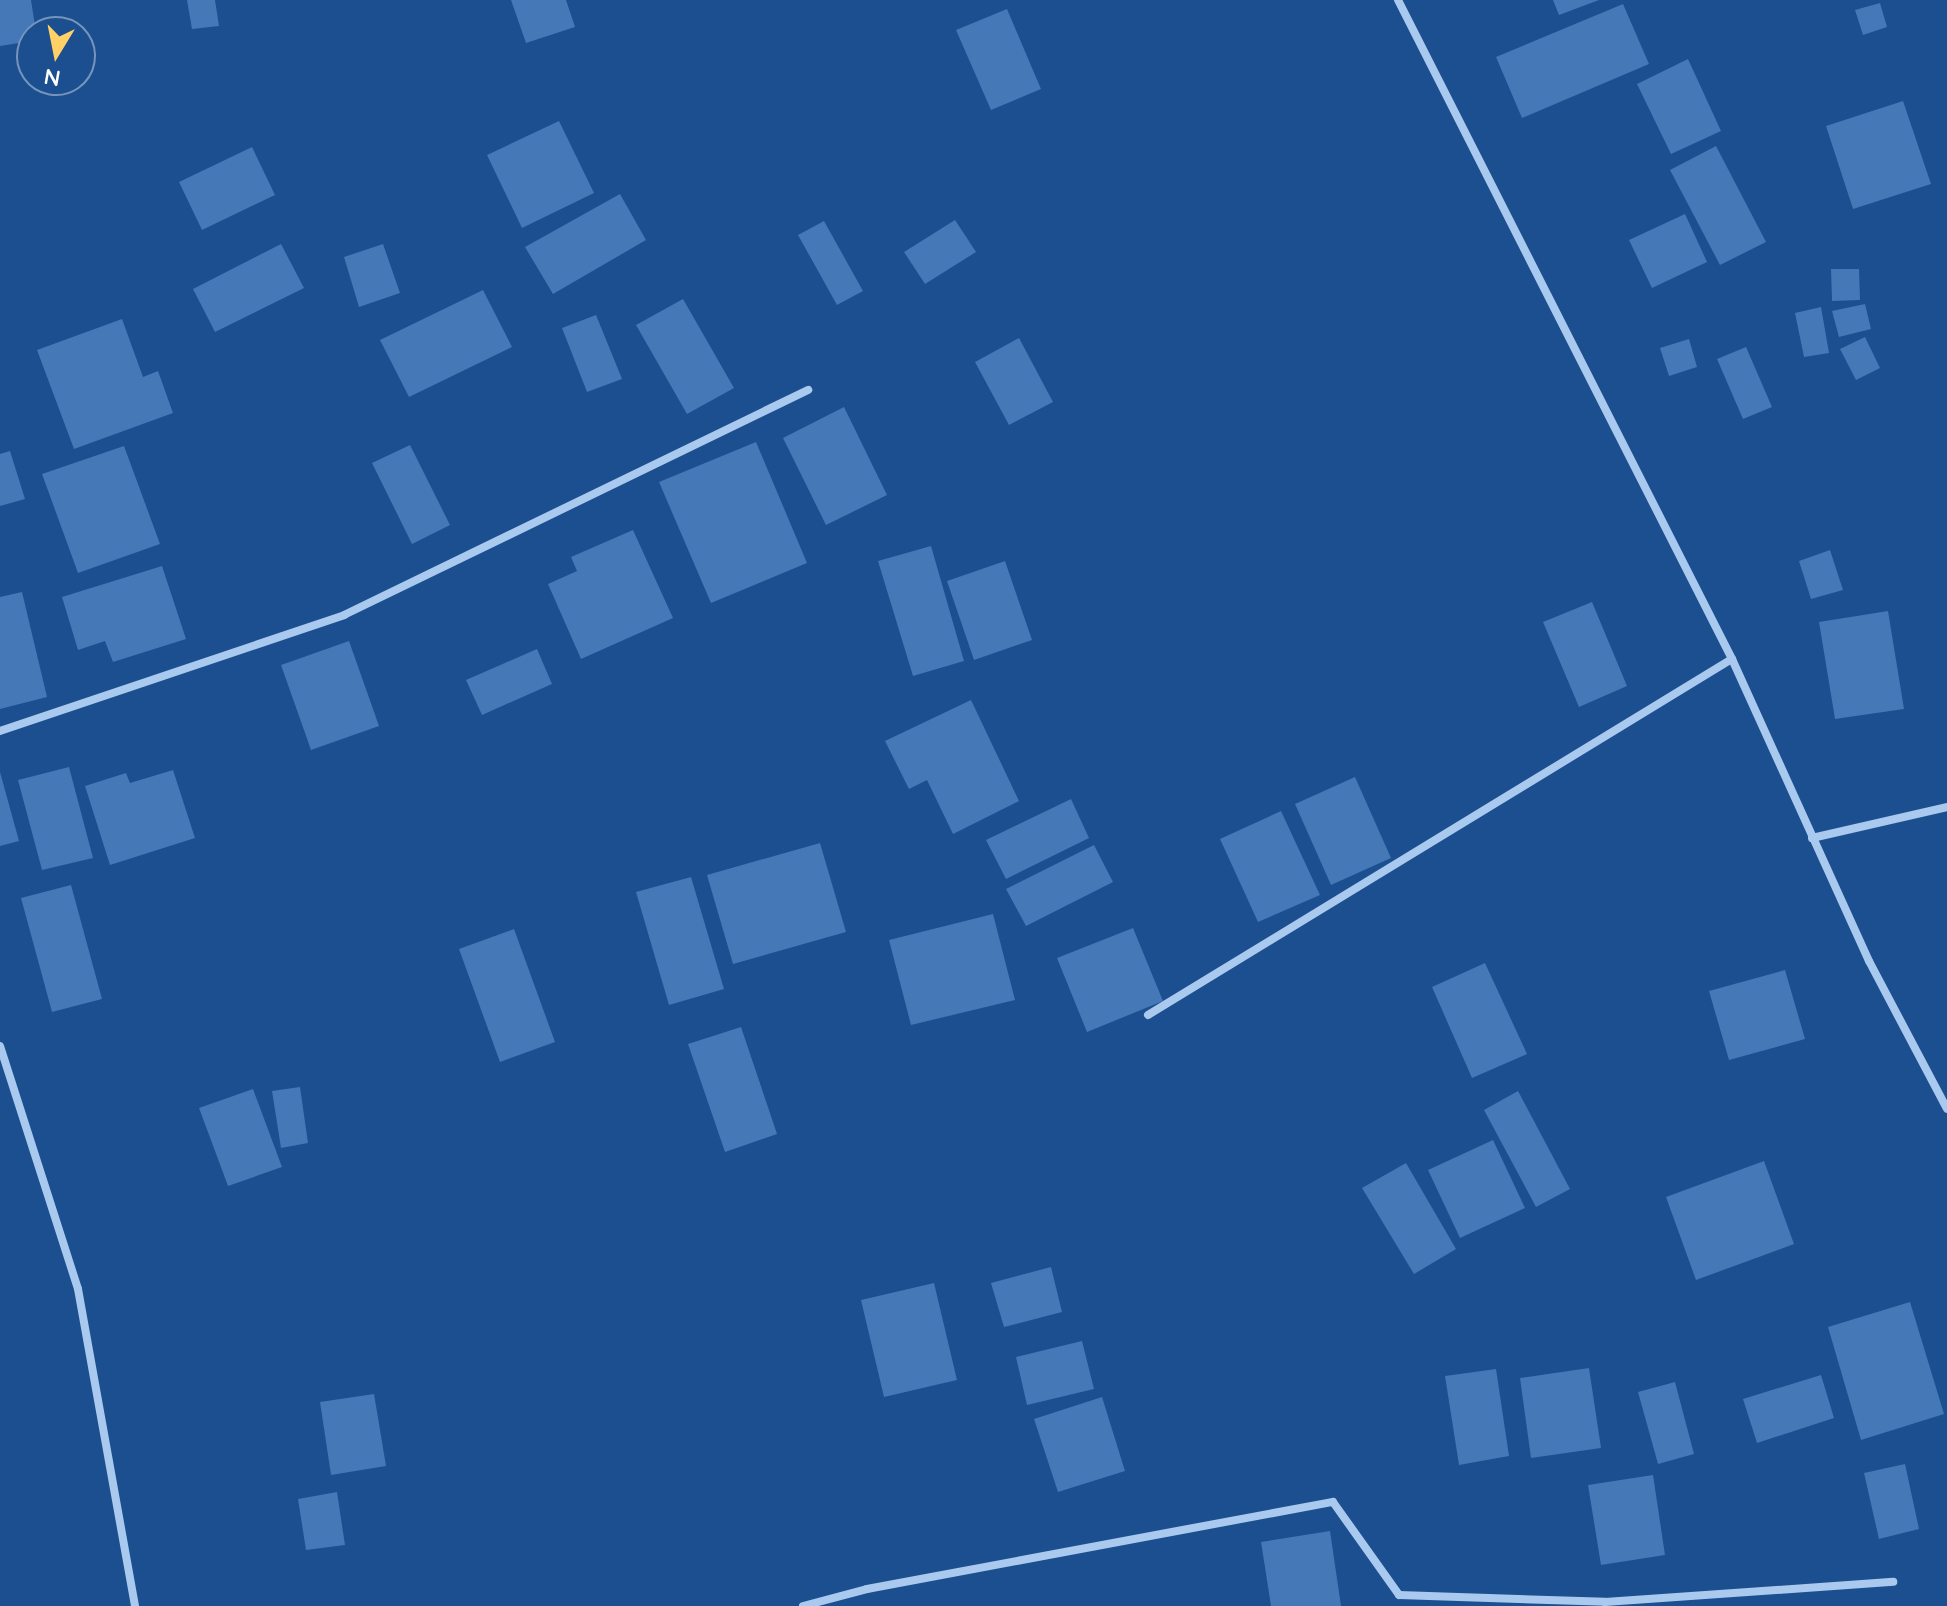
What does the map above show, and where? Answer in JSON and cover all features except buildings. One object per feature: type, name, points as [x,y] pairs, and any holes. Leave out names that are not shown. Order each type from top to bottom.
[{"type":"street","points":[[1398,0],[1732,659],[1869,961],[1947,1109]]},
{"type":"street","points":[[0,731],[344,615],[808,390]]},
{"type":"street","points":[[1148,1015],[1732,659]]},
{"type":"street","points":[[1812,838],[1947,807]]},
{"type":"street","points":[[0,1046],[78,1289],[135,1606]]},
{"type":"street","points":[[803,1606],[867,1589],[1333,1502],[1399,1595],[1605,1602],[1893,1582]]}]
